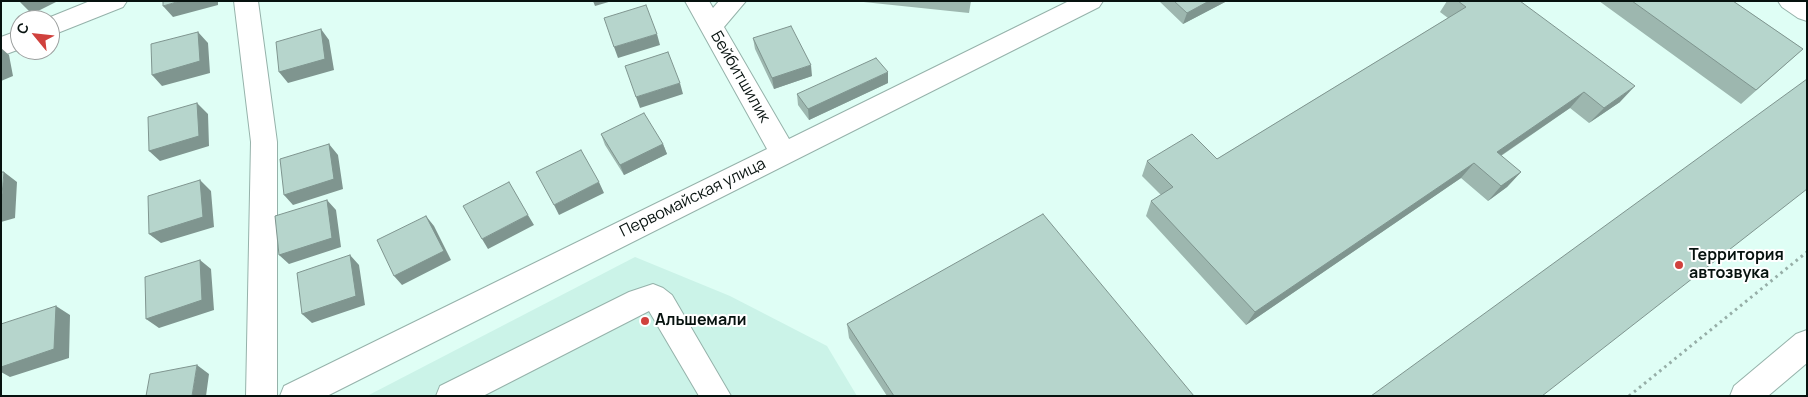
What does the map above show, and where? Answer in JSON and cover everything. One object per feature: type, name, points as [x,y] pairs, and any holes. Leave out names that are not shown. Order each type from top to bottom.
[{"type":"street","points":[[60,23],[115,1]]},
{"type":"street","points":[[246,1],[264,142],[261,396]]},
{"type":"street","name":"Бейбитшилик","points":[[697,1],[783,153]]},
{"type":"street","points":[[711,26],[734,1]]},
{"type":"street","name":"Первомайская улица","points":[[295,396],[1091,1]]},
{"type":"street","points":[[1790,1],[1807,12]]},
{"type":"street","points":[[451,396],[639,301],[653,296],[662,304],[716,396]]},
{"type":"street","points":[[1756,393],[1807,344]]},
{"type":"path","points":[[1629,396],[1807,252]]},
{"type":"shaded area","name":"Альшемали","points":[[635,257],[730,296],[827,346],[857,396],[367,396]]},
{"type":"building","points":[[163,1],[180,1],[163,6]]},
{"type":"building","points":[[1174,1],[1209,1],[1187,13]]},
{"type":"building","points":[[1458,1],[1520,1],[1635,86],[1604,108],[1584,92],[1497,152],[1521,172],[1501,186],[1474,163],[1255,312],[1151,201],[1173,187],[1147,161],[1192,134],[1217,159],[1466,7]]},
{"type":"building","points":[[1632,1],[1733,1],[1803,49],[1756,90]]},
{"type":"building","points":[[646,5],[657,34],[614,47],[604,18]]},
{"type":"building","points":[[791,26],[811,65],[772,78],[753,38]]},
{"type":"building","points":[[321,29],[325,59],[279,72],[276,42]]},
{"type":"building","points":[[198,32],[200,61],[152,75],[151,44]]},
{"type":"building","points":[[668,52],[680,83],[636,97],[625,66]]},
{"type":"building","points":[[876,58],[888,72],[808,109],[797,94]]},
{"type":"building","points":[[1807,79],[1807,189],[1542,396],[1371,396]]},
{"type":"building","points":[[197,103],[199,136],[149,151],[148,117]]},
{"type":"building","points":[[644,113],[663,144],[620,165],[601,134]]},
{"type":"building","points":[[329,144],[334,179],[284,195],[280,159]]},
{"type":"building","points":[[581,150],[599,182],[554,205],[536,172]]},
{"type":"building","points":[[1,172],[4,172],[1,206]]},
{"type":"building","points":[[200,180],[203,217],[149,234],[148,196]]},
{"type":"building","points":[[509,182],[528,215],[482,239],[463,206]]},
{"type":"building","points":[[327,200],[332,238],[279,255],[275,216]]},
{"type":"building","points":[[1043,214],[1194,396],[894,396],[847,324]]},
{"type":"building","points":[[426,216],[444,251],[394,276],[377,240]]},
{"type":"building","points":[[350,255],[356,296],[302,314],[297,273]]},
{"type":"building","points":[[200,260],[202,300],[146,319],[145,277]]},
{"type":"building","points":[[56,306],[54,349],[1,367],[1,324]]},
{"type":"building","points":[[197,365],[192,396],[146,396],[150,374]]},
{"type":"place","name":"Территория автозвука","points":[[1679,265]]},
{"type":"place","name":"Альшемали","points":[[645,321]]}]
